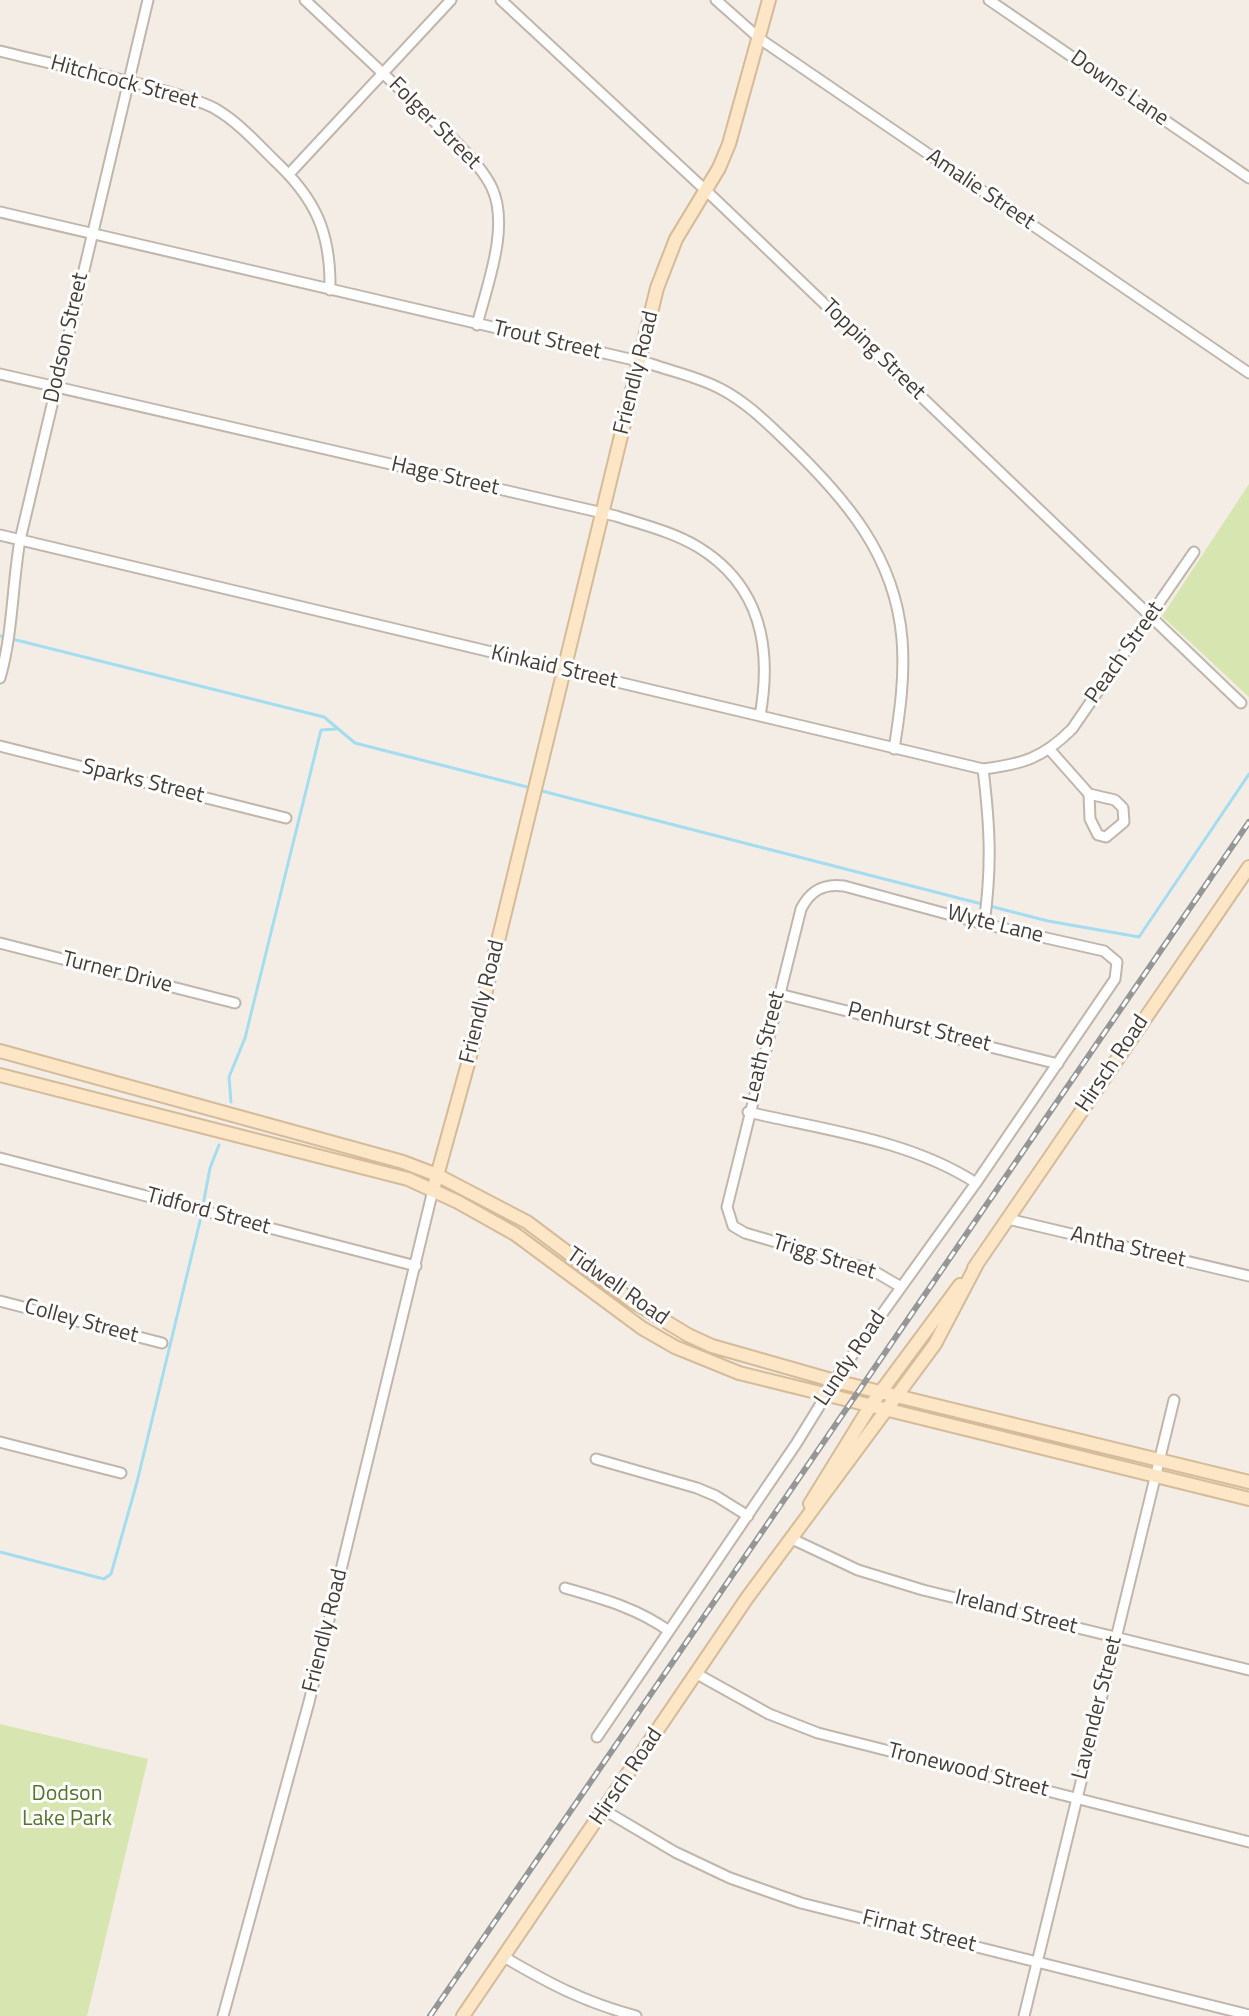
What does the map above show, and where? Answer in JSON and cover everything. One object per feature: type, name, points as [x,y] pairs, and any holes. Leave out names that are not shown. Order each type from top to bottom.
[{"type":"main road","name":"Friendly Road","points":[[433,1190],[469,1060],[566,670],[657,288],[668,258],[719,168],[729,144],[769,0]]},
{"type":"main road","name":"Hirsch Road","points":[[790,1538],[834,1461],[871,1405],[978,1262],[1249,867]]},
{"type":"main road","name":"Tidwell Road","points":[[0,1051],[403,1162],[437,1175],[527,1222],[566,1262],[642,1328],[680,1349],[739,1373],[1249,1499]]},
{"type":"main road","points":[[36,1085],[42,1062]]},
{"type":"main road","name":"Tidwell Road","points":[[0,1075],[385,1172],[433,1190],[566,1262],[688,1335],[763,1362],[1249,1482]]},
{"type":"main road","points":[[290,1147],[294,1133]]},
{"type":"main road","name":"Hirsch Road","points":[[463,2016],[790,1538],[846,1468],[935,1344],[978,1262]]},
{"type":"main road","points":[[680,1349],[688,1335]]},
{"type":"main road","points":[[1046,1449],[1050,1433]]},
{"type":"street","name":"Dodson Street","points":[[0,678],[6,656],[20,540],[148,0]]},
{"type":"street","name":"Folger Street","points":[[305,0],[457,143],[492,188],[499,225],[477,325]]},
{"type":"street","points":[[289,174],[451,0]]},
{"type":"street","name":"Topping Street","points":[[501,0],[705,190],[1241,703]]},
{"type":"street","name":"Amalie Street","points":[[716,0],[760,39],[1249,373]]},
{"type":"street","name":"Downs Lane","points":[[989,0],[1249,178]]},
{"type":"street","name":"Hitchcock Street","points":[[0,51],[129,81],[183,96],[216,110],[289,174],[313,204],[326,236],[331,267],[330,290]]},
{"type":"street","name":"Trout Street","points":[[0,212],[640,362],[720,388],[755,411],[830,484],[864,528],[893,593],[902,637],[902,682],[894,749]]},
{"type":"street","name":"Hage Street","points":[[0,374],[603,513],[683,540],[713,558],[730,574],[753,609],[765,647],[765,687],[760,716]]},
{"type":"street","name":"Kinkaid Street","points":[[0,535],[983,769],[1023,763],[1050,750]]},
{"type":"street","name":"Peach Street","points":[[1050,750],[1084,713],[1194,552]]},
{"type":"street","name":"Sparks Street","points":[[0,746],[286,818]]},
{"type":"street","points":[[1050,750],[1089,794],[1115,800],[1124,811],[1122,825],[1106,837],[1098,835],[1092,826],[1089,794]]},
{"type":"street","points":[[983,769],[991,836],[985,919]]},
{"type":"street","name":"Leath Street","points":[[745,1233],[733,1226],[727,1207],[748,1112],[801,909],[813,891],[828,885],[846,887]]},
{"type":"street","name":"Wyte Lane","points":[[846,887],[985,919],[1104,951],[1117,962],[1112,985]]},
{"type":"street","name":"Turner Drive","points":[[0,943],[235,1003]]},
{"type":"street","name":"Lundy Road","points":[[597,1737],[748,1516],[835,1381],[1112,985]]},
{"type":"street","name":"Penhurst Street","points":[[779,994],[1058,1064]]},
{"type":"street","points":[[748,1112],[923,1155],[951,1167],[976,1183]]},
{"type":"street","name":"Tidford Street","points":[[0,1158],[416,1266]]},
{"type":"street","name":"Friendly Road","points":[[223,2016],[309,1702],[433,1190]]},
{"type":"street","name":"Antha Street","points":[[1008,1219],[1249,1276]]},
{"type":"street","name":"Trigg Street","points":[[745,1233],[872,1270],[901,1287]]},
{"type":"street","name":"Colley Street","points":[[0,1301],[162,1343]]},
{"type":"street","name":"Lavender Street","points":[[1024,2016],[1174,1400]]},
{"type":"street","points":[[0,1442],[121,1473]]},
{"type":"street","points":[[596,1459],[697,1488],[748,1516]]},
{"type":"street","name":"Ireland Street","points":[[790,1538],[858,1570],[923,1590],[1249,1670]]},
{"type":"street","points":[[565,1588],[620,1603],[643,1613],[669,1631]]},
{"type":"street","name":"Tronewood Street","points":[[697,1674],[769,1714],[818,1733],[1249,1842]]},
{"type":"street","name":"Firnat Street","points":[[604,1810],[675,1852],[730,1878],[787,1898],[1249,2015]]},
{"type":"street","points":[[504,1957],[557,1989],[599,2006],[636,2016]]},
{"type":"green space","points":[[1249,484],[1249,697],[1162,616]]},
{"type":"green space","name":"Dodson Lake Park","points":[[0,1724],[148,1759],[87,2016],[0,2016]]},
{"type":"waterway","points":[[0,636],[324,717],[355,743],[531,788]]},
{"type":"waterway","points":[[231,1102],[229,1077],[245,1038],[321,730],[336,729]]},
{"type":"waterway","points":[[538,790],[1048,921],[1139,937],[1249,774]]},
{"type":"waterway","points":[[0,1552],[104,1579],[111,1574],[137,1482],[210,1168],[219,1145]]},
{"type":"railway","points":[[430,2016],[1249,822]]}]
